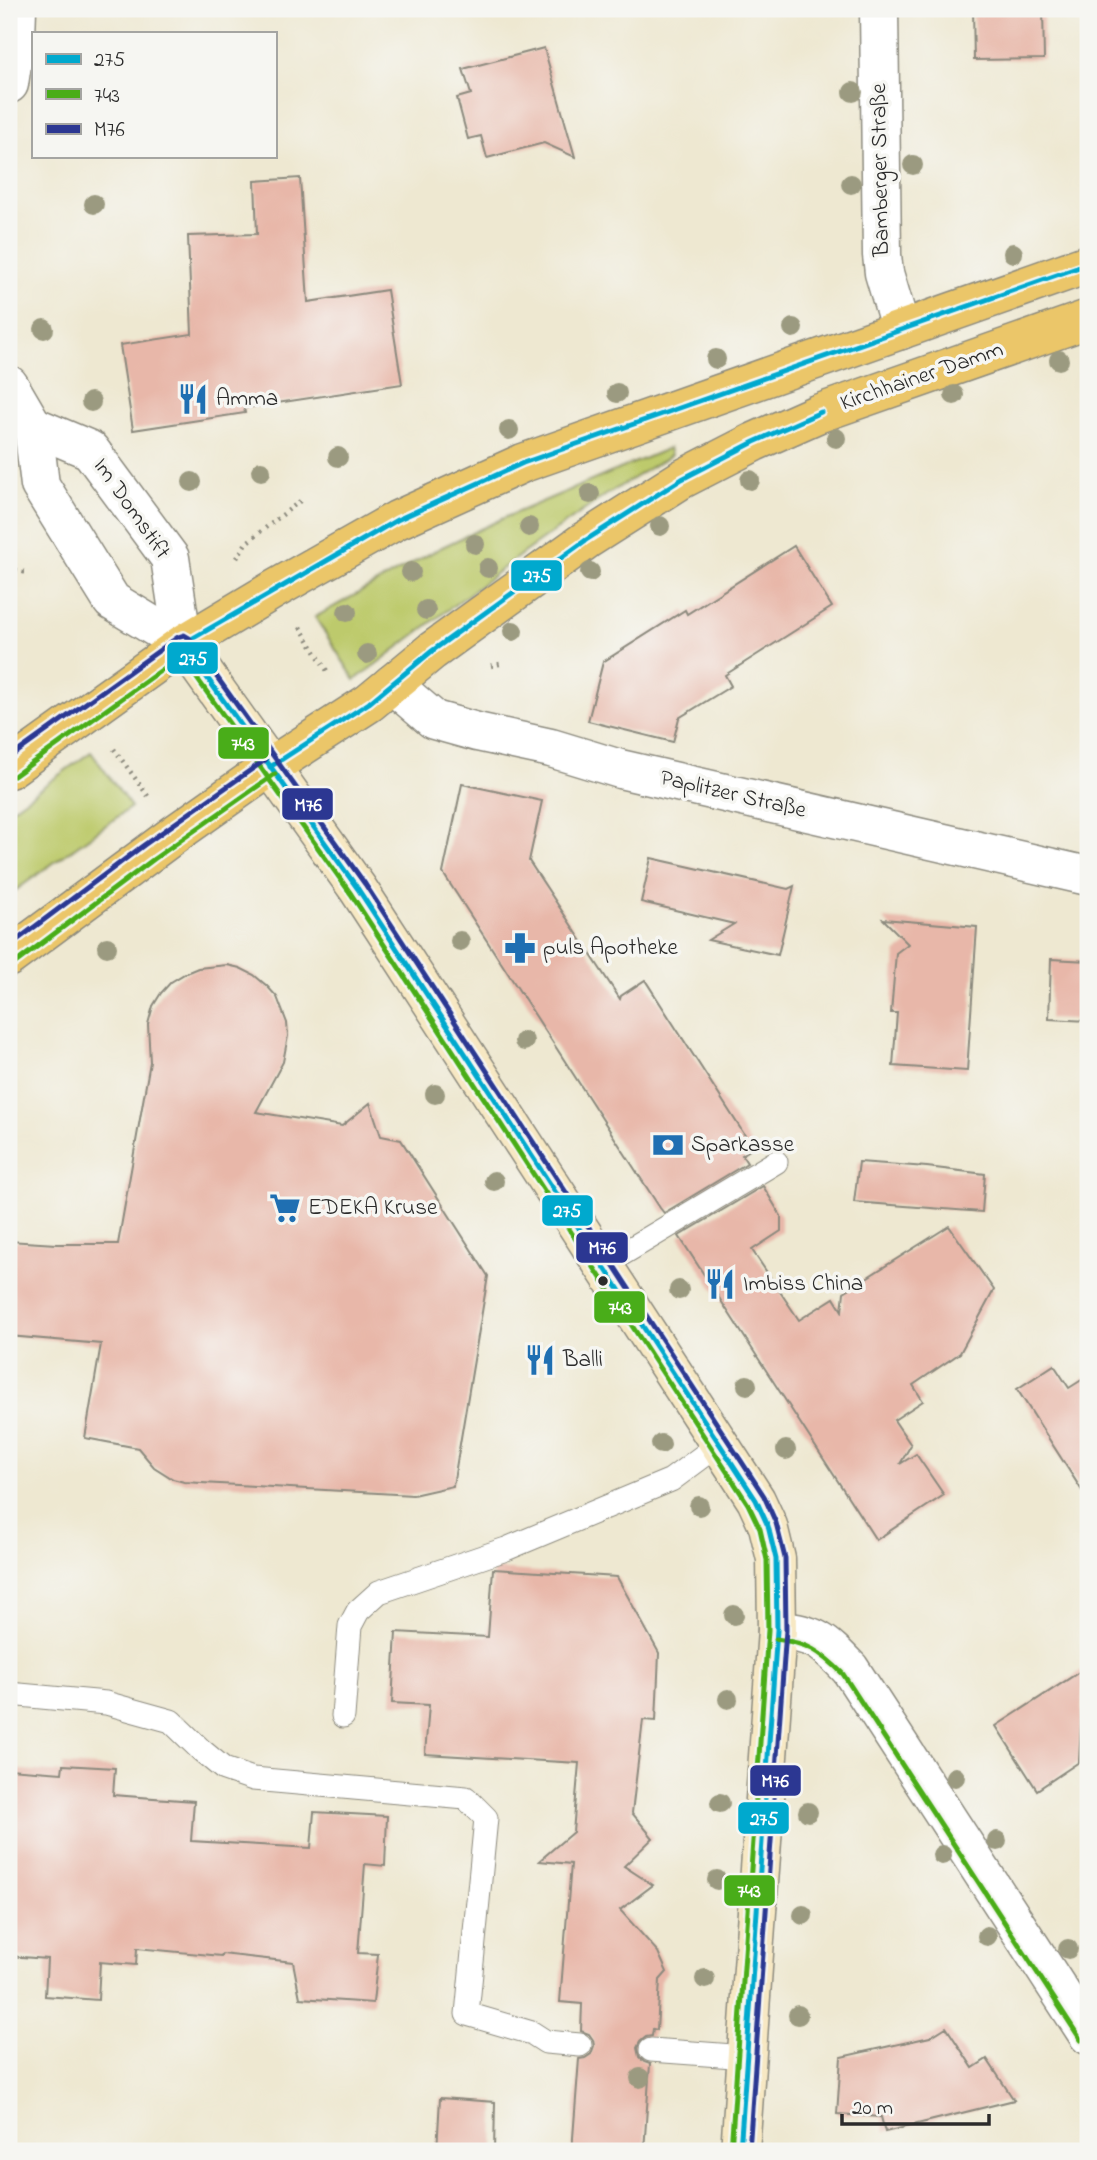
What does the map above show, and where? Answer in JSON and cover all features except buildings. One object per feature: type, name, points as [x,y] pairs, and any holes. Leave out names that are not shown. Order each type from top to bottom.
[{"type":"main road","points":[[9,769],[183,644],[360,540],[445,497],[523,463],[1088,264]]},
{"type":"main road","name":"Kirchhainer Damm","points":[[9,957],[149,852],[270,768],[354,714],[432,651],[586,540],[682,479],[754,442],[817,414],[1088,319]]},
{"type":"street","points":[[9,84],[17,9]]},
{"type":"street","name":"Bamberger Straße","points":[[879,9],[882,255],[884,273],[901,330]]},
{"type":"street","points":[[9,385],[33,426],[40,485],[112,601],[183,644],[358,889],[755,1500],[768,1526],[776,1559],[777,1630],[740,2151]]},
{"type":"street","name":"Im Domstift","points":[[33,426],[90,450],[170,558],[183,644]]},
{"type":"street","name":"Paplitzer Straße","points":[[392,684],[434,720],[477,732],[551,748],[620,769],[1088,876]]},
{"type":"street","points":[[777,1630],[804,1634],[825,1644],[850,1669],[1088,2035]]},
{"type":"lane","points":[[602,1266],[776,1162]]},
{"type":"lane","points":[[343,1716],[350,1626],[358,1611],[379,1592],[506,1549],[671,1480],[718,1444]]},
{"type":"lane","points":[[9,1694],[106,1703],[171,1721],[224,1769],[253,1779],[466,1798],[485,1818],[467,2014],[532,2033],[546,2042],[580,2045]]},
{"type":"lane","points":[[651,2050],[747,2057]]},
{"type":"path","points":[[9,568],[27,573]]},
{"type":"path","points":[[300,627],[334,680]]},
{"type":"path","points":[[107,740],[148,796]]},
{"type":"green space","points":[[669,448],[671,455],[606,495],[523,553],[355,680],[315,617],[440,548]]},
{"type":"green space","points":[[91,752],[131,807],[9,895],[9,811]]},
{"type":"transit line","name":"275","points":[[740,2151],[777,1630],[776,1559],[768,1526],[756,1500],[358,889],[183,644],[397,520],[523,463],[1088,264]]},
{"type":"transit line","name":"275","points":[[270,767],[369,703],[432,651],[586,540],[682,479],[821,412]]},
{"type":"transit line","name":"M76","points":[[9,758],[178,637],[184,635],[189,638],[365,884],[764,1496],[776,1523],[785,1558],[786,1630],[749,2151]]},
{"type":"transit line","name":"743","points":[[14,776],[181,656],[351,894],[748,1504],[760,1529],[767,1560],[768,1630],[731,2150]]},
{"type":"transit line","name":"M76","points":[[9,946],[144,845],[265,760]]},
{"type":"transit line","name":"743","points":[[14,964],[154,859],[275,774]]},
{"type":"transit line","name":"743","points":[[776,1639],[813,1649],[843,1674],[1081,2040]]},
{"type":"place","name":"Amma","points":[[193,399]]},
{"type":"place","name":"puls Apotheke","points":[[520,948]]},
{"type":"place","name":"Sparkasse","points":[[668,1145]]},
{"type":"place","name":"EDEKA Kruse","points":[[285,1208]]},
{"type":"place","name":"Imbiss China","points":[[720,1284]]},
{"type":"place","name":"Balli","points":[[540,1360]]}]
